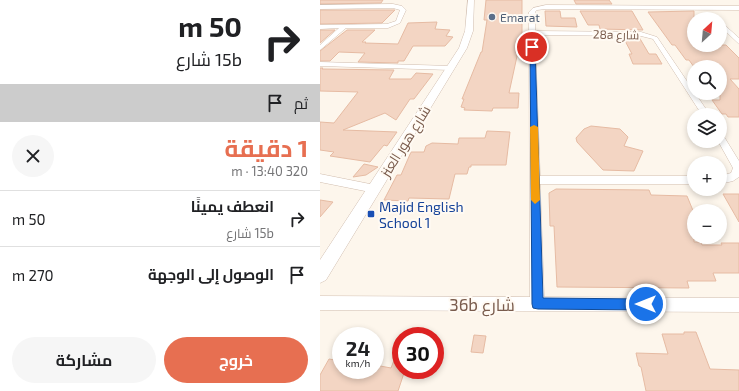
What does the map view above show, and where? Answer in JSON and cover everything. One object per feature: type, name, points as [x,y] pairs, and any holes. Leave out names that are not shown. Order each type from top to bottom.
[{"type":"street","name":"شارع هور العنز","points":[[320,276],[450,68],[458,58],[467,39],[471,0]]},
{"type":"street","points":[[633,0],[641,7]]},
{"type":"street","points":[[661,0],[670,8]]},
{"type":"street","points":[[320,7],[393,6],[400,7],[403,10],[398,22],[384,26],[320,27]]},
{"type":"street","points":[[538,304],[531,13],[533,10],[542,8],[641,7],[739,8]]},
{"type":"street","points":[[704,8],[709,12]]},
{"type":"street","points":[[320,48],[344,27]]},
{"type":"street","points":[[727,30],[739,42]]},
{"type":"street","name":"28a شارع","points":[[532,33],[646,34],[655,38],[701,108]]},
{"type":"street","points":[[320,64],[450,68]]},
{"type":"street","points":[[726,148],[738,168],[738,173],[727,178]]},
{"type":"street","points":[[320,178],[375,189]]},
{"type":"street","points":[[535,180],[687,180]]},
{"type":"street","name":"36b شارع","points":[[320,303],[739,305]]},
{"type":"building","points":[[320,0],[383,0],[381,3],[320,4]]},
{"type":"building","points":[[486,0],[522,0],[522,47],[519,47],[509,93],[519,93],[518,108],[493,108],[492,111],[464,110],[465,108],[461,107],[464,99],[462,99],[482,52],[487,20],[484,20]]},
{"type":"building","points":[[574,0],[609,0],[612,4],[576,4]]},
{"type":"building","points":[[320,10],[395,10],[382,23],[320,24]]},
{"type":"building","points":[[545,11],[560,11],[561,18],[575,18],[577,27],[546,26]]},
{"type":"building","points":[[580,11],[632,11],[643,30],[600,29],[599,25],[588,25]]},
{"type":"building","points":[[694,11],[687,12],[687,52],[727,52],[727,46],[739,58],[739,79],[730,79],[739,89],[739,117],[728,117],[727,108],[718,108],[712,100],[727,100],[727,60],[686,60],[675,45],[672,45],[648,12]]},
{"type":"building","points":[[437,22],[435,29],[450,30],[446,36],[453,37],[445,46],[413,46],[404,61],[398,61],[398,63],[358,62],[365,53],[339,52],[330,61],[320,61],[320,51],[347,30],[375,30],[362,42],[366,42],[365,43],[398,44],[408,23]]},
{"type":"building","points":[[320,30],[335,30],[320,43]]},
{"type":"building","points":[[623,37],[639,37],[649,54],[656,54],[662,64],[633,64],[629,54],[632,54]]},
{"type":"building","points":[[320,68],[394,70],[389,79],[411,79],[416,73],[433,74],[414,99],[410,99],[396,120],[385,113],[343,130],[397,132],[387,146],[384,145],[370,162],[330,156],[334,152],[320,150],[320,122],[334,123],[358,92],[320,91]]},
{"type":"building","points":[[591,126],[620,129],[628,137],[624,146],[643,151],[634,171],[603,170],[577,142],[576,138],[584,129]]},
{"type":"building","points":[[487,131],[510,132],[506,165],[471,165],[467,174],[455,174],[449,199],[409,198],[408,201],[384,200],[397,175],[401,175],[411,152],[424,152],[426,146],[432,143],[458,144],[459,138],[485,138]]},
{"type":"building","points":[[364,164],[378,167],[366,175],[353,177]]},
{"type":"building","points":[[556,189],[649,190],[651,195],[687,196],[690,204],[687,204],[687,244],[722,245],[727,243],[739,243],[739,273],[713,273],[716,281],[687,281],[689,288],[557,287],[554,226],[550,226],[549,193]]},
{"type":"building","points":[[727,194],[739,194],[739,222],[724,196],[727,196]]},
{"type":"building","points":[[320,200],[333,202],[320,217]]},
{"type":"building","points":[[684,332],[696,332],[710,369],[739,370],[739,391],[646,391],[641,367],[639,366],[636,353],[668,354],[662,334],[684,334]]},
{"type":"building","points":[[474,335],[486,336],[483,353],[471,352]]},
{"type":"building","points":[[329,359],[332,360],[332,379],[384,379],[384,367],[391,368],[392,365],[392,379],[402,379],[398,391],[320,391],[320,375]]},
{"type":"slow traffic","points":[[534,127],[535,200]]},
{"type":"place","name":"Emarat","points":[[492,17]]},
{"type":"place","name":"Majid English School 1","points":[[371,214]]},
{"type":"route","points":[[532,47],[538,304],[646,304]]}]
